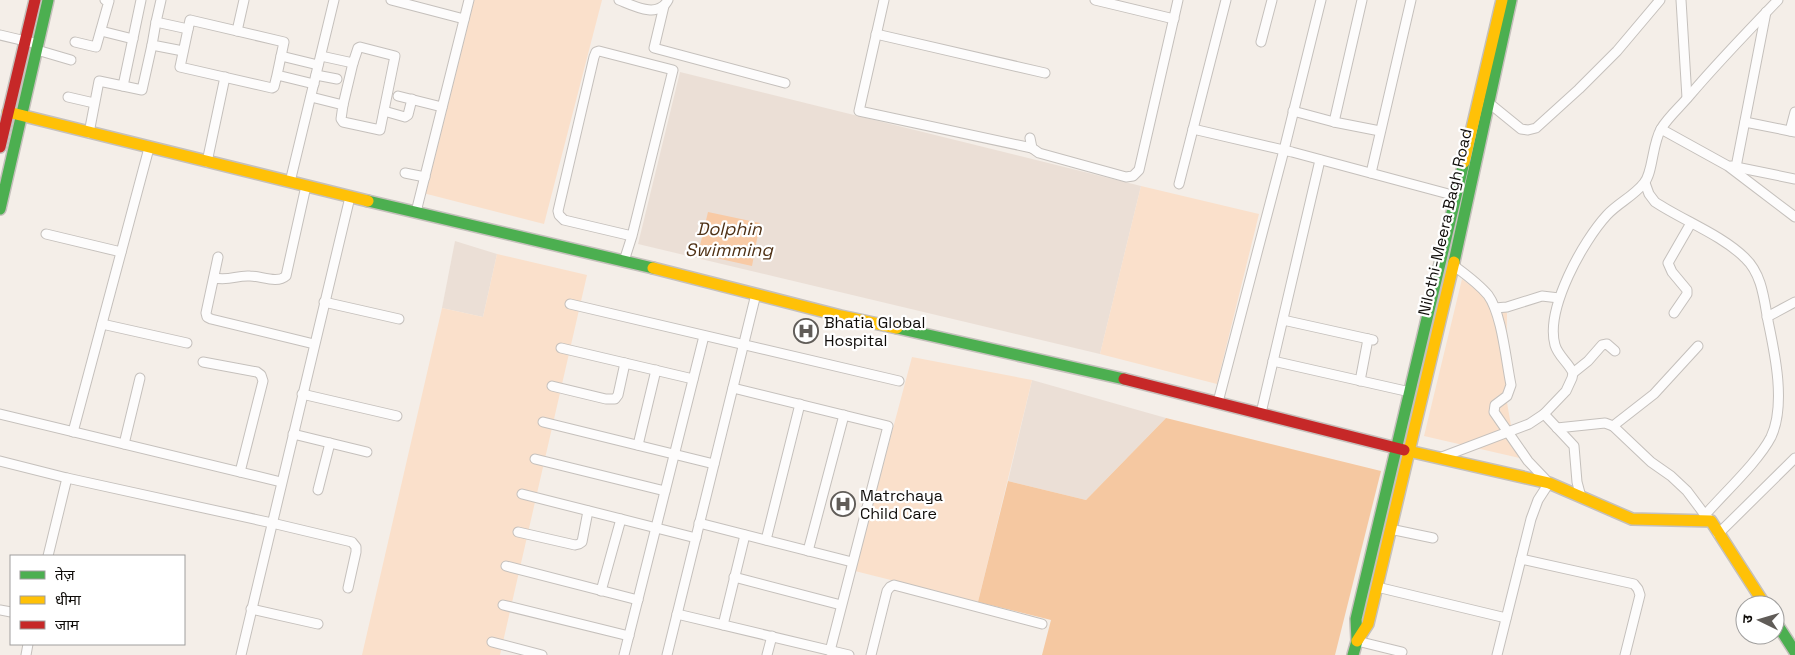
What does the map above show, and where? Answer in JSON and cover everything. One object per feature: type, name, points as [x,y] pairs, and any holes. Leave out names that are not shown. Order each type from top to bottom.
[{"type":"street","points":[[0,147],[35,0]]},
{"type":"street","points":[[0,209],[48,0]]},
{"type":"street","points":[[75,42],[96,47],[109,1],[105,0]]},
{"type":"street","points":[[123,86],[141,0]]},
{"type":"street","points":[[89,133],[99,81],[142,90],[161,0]]},
{"type":"street","points":[[237,31],[244,0]]},
{"type":"street","points":[[290,182],[334,0]]},
{"type":"street","points":[[391,0],[464,19]]},
{"type":"street","points":[[416,212],[469,0]]},
{"type":"street","points":[[618,0],[649,10],[658,10],[666,3]]},
{"type":"street","points":[[884,0],[859,111],[1032,148],[1039,153],[1126,177],[1134,176],[1139,170],[1178,0]]},
{"type":"street","points":[[1094,0],[1174,19]]},
{"type":"street","points":[[1179,184],[1226,0]]},
{"type":"street","points":[[1261,42],[1272,0]]},
{"type":"street","points":[[1218,402],[1321,0]]},
{"type":"street","points":[[1334,122],[1362,0]]},
{"type":"street","points":[[1371,173],[1411,0]]},
{"type":"street","name":"Nilothi-Meera Bagh Road","points":[[1403,449],[1453,265],[1502,0]]},
{"type":"street","name":"Nilothi-Meera Bagh Road","points":[[1403,449],[1410,392],[1456,196],[1484,102],[1511,0]]},
{"type":"street","points":[[1484,102],[1521,129],[1536,128],[1617,51],[1660,0]]},
{"type":"street","points":[[1681,0],[1687,98]]},
{"type":"street","points":[[1573,373],[1555,347],[1553,333],[1559,298],[1590,236],[1607,214],[1645,183],[1661,128],[1716,64],[1778,0]]},
{"type":"street","points":[[666,3],[654,48],[785,83]]},
{"type":"street","points":[[1732,166],[1745,122],[1766,12]]},
{"type":"street","points":[[190,20],[284,42],[274,87],[180,67],[188,29],[190,20]]},
{"type":"street","points":[[156,22],[188,29]]},
{"type":"street","points":[[101,31],[133,39]]},
{"type":"street","points":[[876,34],[1046,73]]},
{"type":"street","points":[[0,35],[26,40],[37,47],[71,60]]},
{"type":"street","points":[[152,44],[183,51]]},
{"type":"street","points":[[358,48],[395,56],[380,130],[341,121],[343,105],[358,48]]},
{"type":"street","points":[[624,261],[632,236],[673,70],[599,51],[594,56],[558,211],[564,220],[632,236]]},
{"type":"street","points":[[281,56],[353,63]]},
{"type":"street","points":[[316,74],[337,79]]},
{"type":"street","points":[[276,75],[314,84]]},
{"type":"street","points":[[207,162],[225,77]]},
{"type":"street","points":[[398,96],[442,107]]},
{"type":"street","points":[[68,97],[94,103]]},
{"type":"street","points":[[311,97],[343,105]]},
{"type":"street","points":[[384,111],[405,117],[408,115],[412,99]]},
{"type":"street","points":[[1294,110],[1334,122],[1380,131]]},
{"type":"street","points":[[8,112],[21,117],[350,197],[624,261],[841,316],[1087,370],[1403,449],[1549,483],[1632,519],[1708,518]]},
{"type":"street","points":[[1745,122],[1793,131],[1795,112]]},
{"type":"street","points":[[1661,128],[1732,166],[1795,217]]},
{"type":"street","points":[[1193,129],[1284,150],[1456,196]]},
{"type":"street","points":[[1030,138],[1032,148]]},
{"type":"street","points":[[73,432],[149,148]]},
{"type":"street","points":[[1261,413],[1320,160]]},
{"type":"street","points":[[1732,166],[1795,179]]},
{"type":"street","points":[[405,173],[424,177]]},
{"type":"street","points":[[1645,183],[1649,194],[1655,202],[1730,245],[1746,258],[1760,283],[1768,317],[1778,392],[1777,416],[1771,436],[1760,454],[1708,518]]},
{"type":"street","points":[[214,278],[225,280],[250,276],[277,280],[286,276],[306,186]]},
{"type":"street","points":[[240,655],[350,197]]},
{"type":"street","points":[[1674,313],[1687,294],[1687,290],[1672,272],[1668,263],[1690,223]]},
{"type":"street","points":[[46,234],[121,252]]},
{"type":"street","points":[[218,257],[206,313],[211,320],[314,344]]},
{"type":"street","points":[[1453,265],[1474,281],[1488,296],[1495,308],[1511,385],[1507,396],[1493,408],[1494,412],[1528,461],[1549,483]]},
{"type":"street","points":[[667,655],[756,294]]},
{"type":"street","points":[[1495,308],[1508,307],[1542,296],[1559,298]]},
{"type":"street","points":[[324,302],[400,320]]},
{"type":"street","points":[[1768,317],[1795,302]]},
{"type":"street","points":[[570,304],[899,381]]},
{"type":"street","points":[[1283,320],[1371,340],[1360,381]]},
{"type":"street","points":[[102,324],[187,343]]},
{"type":"street","points":[[624,655],[704,336]]},
{"type":"street","points":[[1442,457],[1529,424],[1544,414],[1566,391],[1573,373],[1588,361],[1602,345],[1607,344],[1615,351]]},
{"type":"street","points":[[1613,426],[1654,394],[1698,346]]},
{"type":"street","points":[[561,348],[693,378]]},
{"type":"street","points":[[1273,361],[1410,392]]},
{"type":"street","points":[[203,362],[257,372],[261,376],[262,381],[240,472]]},
{"type":"street","points":[[552,386],[606,399],[615,398],[618,395],[625,363]]},
{"type":"street","points":[[638,445],[656,370]]},
{"type":"street","points":[[124,444],[140,378]]},
{"type":"street","points":[[733,388],[888,426],[830,650]]},
{"type":"street","points":[[302,394],[397,416]]},
{"type":"street","points":[[766,540],[800,404]]},
{"type":"street","points":[[0,414],[281,482]]},
{"type":"street","points":[[1544,414],[1574,446],[1577,482],[1581,497]]},
{"type":"street","points":[[808,551],[844,415]]},
{"type":"street","points":[[543,422],[714,464]]},
{"type":"street","points":[[1557,428],[1605,423],[1613,426],[1645,457],[1671,476],[1687,491],[1708,518],[1758,595]]},
{"type":"street","points":[[293,434],[367,452]]},
{"type":"street","points":[[318,490],[330,443]]},
{"type":"street","points":[[1356,641],[1368,624],[1390,529],[1403,449]]},
{"type":"street","points":[[1353,655],[1356,641],[1356,620],[1403,449]]},
{"type":"street","points":[[1718,534],[1795,458]]},
{"type":"street","points":[[535,459],[665,491]]},
{"type":"street","points":[[0,461],[67,478],[352,542],[356,547],[356,552],[348,588]]},
{"type":"street","points":[[48,555],[67,478]]},
{"type":"street","points":[[1497,655],[1538,500],[1549,483]]},
{"type":"street","points":[[522,494],[696,538]]},
{"type":"street","points":[[518,532],[575,545],[579,544],[582,542],[588,511]]},
{"type":"street","points":[[602,591],[621,519]]},
{"type":"street","points":[[699,523],[852,562]]},
{"type":"street","points":[[1390,529],[1433,538]]},
{"type":"street","points":[[722,624],[744,535]]},
{"type":"street","points":[[1521,559],[1634,584],[1638,588],[1640,595],[1626,655]]},
{"type":"street","points":[[506,566],[638,600]]},
{"type":"street","points":[[734,577],[841,605]]},
{"type":"street","points":[[871,655],[887,591],[894,585],[1042,624]]},
{"type":"street","points":[[1377,587],[1506,618]]},
{"type":"street","points":[[503,605],[629,636]]},
{"type":"street","points":[[251,609],[318,624]]},
{"type":"street","points":[[677,614],[849,655]]},
{"type":"street","points":[[767,655],[772,636]]},
{"type":"street","points":[[1785,636],[1795,652]]},
{"type":"street","points":[[1356,641],[1402,652]]},
{"type":"street","points":[[492,642],[542,655]]},
{"type":"shaded area","points":[[473,0],[602,0],[544,224],[423,193]]},
{"type":"shaded area","points":[[680,72],[1141,186],[1100,354],[638,244]]},
{"type":"shaded area","points":[[1141,186],[1259,214],[1217,384],[1100,354]]},
{"type":"shaded area","points":[[455,241],[497,254],[483,317],[442,308]]},
{"type":"shaded area","points":[[497,254],[587,275],[500,655],[362,655],[442,308],[483,317]]},
{"type":"shaded area","points":[[1462,279],[1507,313],[1506,397],[1512,431],[1533,461],[1424,436]]},
{"type":"shaded area","points":[[912,357],[1032,380],[978,602],[855,571]]},
{"type":"shaded area","points":[[1032,380],[1166,418],[1086,500],[1008,481]]},
{"type":"shaded area","points":[[1166,418],[1381,471],[1335,655],[1042,655],[1051,620],[978,602],[1008,481],[1086,500]]},
{"type":"water","name":"Dolphin Swimming","points":[[708,212],[760,223],[752,266],[698,254]]},
{"type":"traffic: fast","points":[[0,209],[48,0]]},
{"type":"traffic: fast","points":[[1454,262],[1511,0]]},
{"type":"traffic: fast","points":[[1353,655],[1357,641],[1356,619],[1464,162]]},
{"type":"traffic: fast","points":[[368,201],[653,268]]},
{"type":"traffic: fast","points":[[897,328],[1124,379]]},
{"type":"traffic: fast","points":[[1785,636],[1795,652]]},
{"type":"traffic: slow","points":[[1464,162],[1502,0]]},
{"type":"traffic: slow","points":[[8,112],[368,201]]},
{"type":"traffic: slow","points":[[1357,641],[1368,624],[1454,262]]},
{"type":"traffic: slow","points":[[653,268],[841,316],[897,328]]},
{"type":"traffic: slow","points":[[1404,450],[1549,483],[1632,519],[1711,521],[1759,595]]},
{"type":"traffic: jam","points":[[0,147],[35,0]]},
{"type":"traffic: jam","points":[[1124,379],[1404,450]]},
{"type":"place","name":"Bhatia Global Hospital","points":[[806,331]]},
{"type":"place","name":"Matrchaya Child Care","points":[[843,504]]}]
